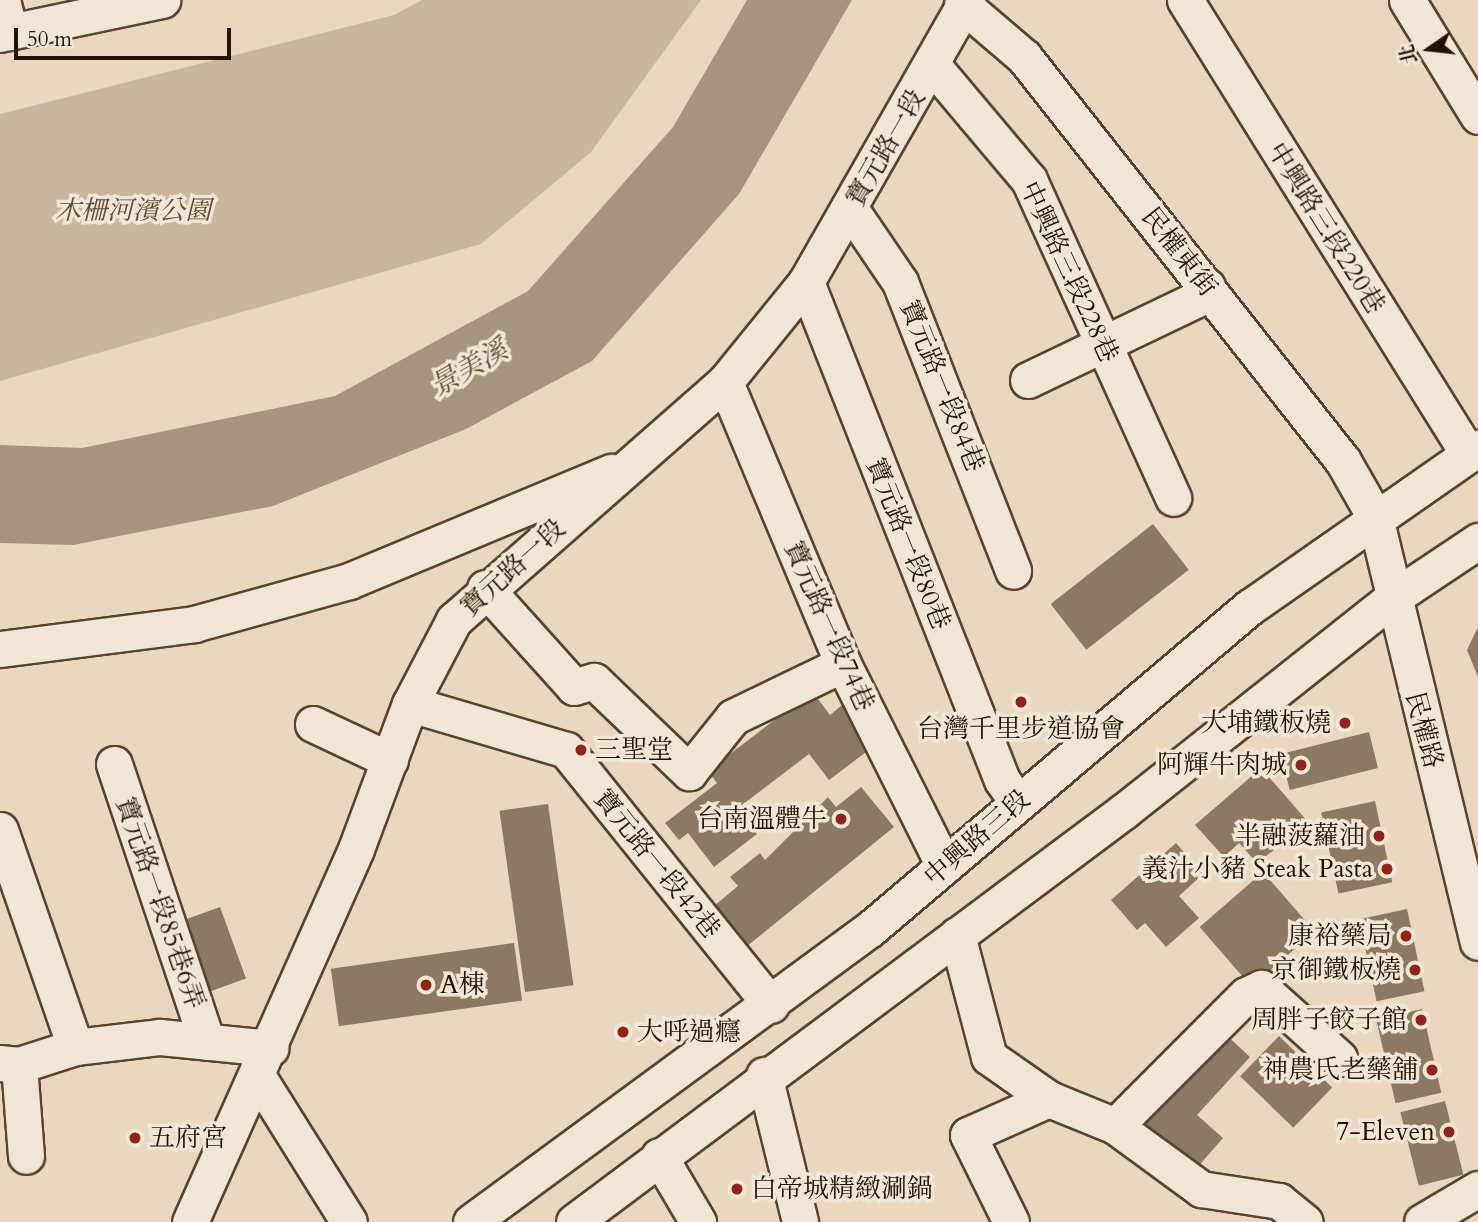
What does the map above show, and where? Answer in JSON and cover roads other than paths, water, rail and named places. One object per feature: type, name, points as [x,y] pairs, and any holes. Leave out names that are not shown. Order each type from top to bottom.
[{"type":"street","points":[[4,22],[163,0]]},
{"type":"street","name":"中興路三段220巷","points":[[1185,0],[1473,452]]},
{"type":"street","points":[[1408,0],[1478,116]]},
{"type":"street","name":"寶元路一段","points":[[190,1222],[264,1063],[390,760],[410,705],[454,621],[485,588],[637,462],[725,382],[806,282],[851,211],[933,66],[964,1]]},
{"type":"street","name":"民權東街","points":[[964,1],[1024,57],[1343,461],[1375,517]]},
{"type":"street","name":"中興路三段228巷","points":[[933,66],[1029,180],[1173,498]]},
{"type":"street","name":"寶元路一段84巷","points":[[851,211],[900,282],[1013,571]]},
{"type":"street","name":"寶元路一段80巷","points":[[806,282],[996,767],[1018,803]]},
{"type":"street","points":[[1028,380],[1197,299],[1207,287]]},
{"type":"street","name":"寶元路一段74巷","points":[[725,382],[844,664],[943,866]]},
{"type":"street","name":"中興路三段","points":[[471,1222],[771,1006],[943,866],[1250,607],[1375,517],[1473,452]]},
{"type":"street","points":[[0,649],[194,624],[349,581],[637,462]]},
{"type":"street","name":"民權路","points":[[1375,517],[1478,942]]},
{"type":"street","points":[[574,1222],[764,1075],[957,935],[1394,597],[1478,541]]},
{"type":"street","points":[[485,588],[574,687],[594,681],[689,772],[733,718],[844,664]]},
{"type":"street","name":"寶元路一段42巷","points":[[410,705],[566,750],[771,1006]]},
{"type":"street","points":[[313,724],[390,760]]},
{"type":"street","name":"寶元路一段85巷6弄","points":[[114,764],[207,1042]]},
{"type":"street","points":[[0,830],[75,1047]]},
{"type":"street","points":[[957,935],[989,1057],[1049,1099],[1115,1126],[1200,1189],[1279,1201],[1305,1222]]},
{"type":"street","points":[[1115,1126],[1246,995],[1261,988],[1339,1058]]},
{"type":"street","points":[[26,1156],[9,1064],[75,1047],[160,1037],[207,1042],[264,1063],[349,1222]]},
{"type":"street","points":[[764,1075],[800,1222]]},
{"type":"street","points":[[1011,1222],[968,1135],[1049,1099]]},
{"type":"street","points":[[659,1156],[698,1222]]},
{"type":"street","points":[[1422,1222],[1478,1189]]},
{"type":"water","name":"景美溪","points":[[747,0],[852,0],[739,194],[592,361],[466,429],[273,506],[73,545],[0,543],[0,445],[82,448],[335,396],[528,291],[673,127]]},
{"type":"place","name":"台灣千里步道協會","points":[[1021,702]]},
{"type":"place","name":"大埔鐵板燒","points":[[1345,723]]},
{"type":"place","name":"三聖堂","points":[[581,750]]},
{"type":"place","name":"阿輝牛肉城","points":[[1301,765]]},
{"type":"place","name":"台南溫體牛","points":[[841,819]]},
{"type":"place","name":"半融菠蘿油","points":[[1379,836]]},
{"type":"place","name":"義汁小豬 Steak Pasta","points":[[1387,869]]},
{"type":"place","name":"康裕藥局","points":[[1406,936]]},
{"type":"place","name":"京御鐵板燒","points":[[1415,970]]},
{"type":"place","name":"A棟","points":[[426,985]]},
{"type":"place","name":"周胖子餃子館","points":[[1421,1020]]},
{"type":"place","name":"大呼過癮","points":[[623,1032]]},
{"type":"place","name":"神農氏老藥舖","points":[[1432,1070]]},
{"type":"place","name":"7-Eleven","points":[[1449,1132]]},
{"type":"place","name":"五府宮","points":[[135,1138]]},
{"type":"place","name":"白帝城精緻涮鍋","points":[[737,1189]]},
{"type":"park label","name":"木柵河濱公園","points":[[133,211]]}]
